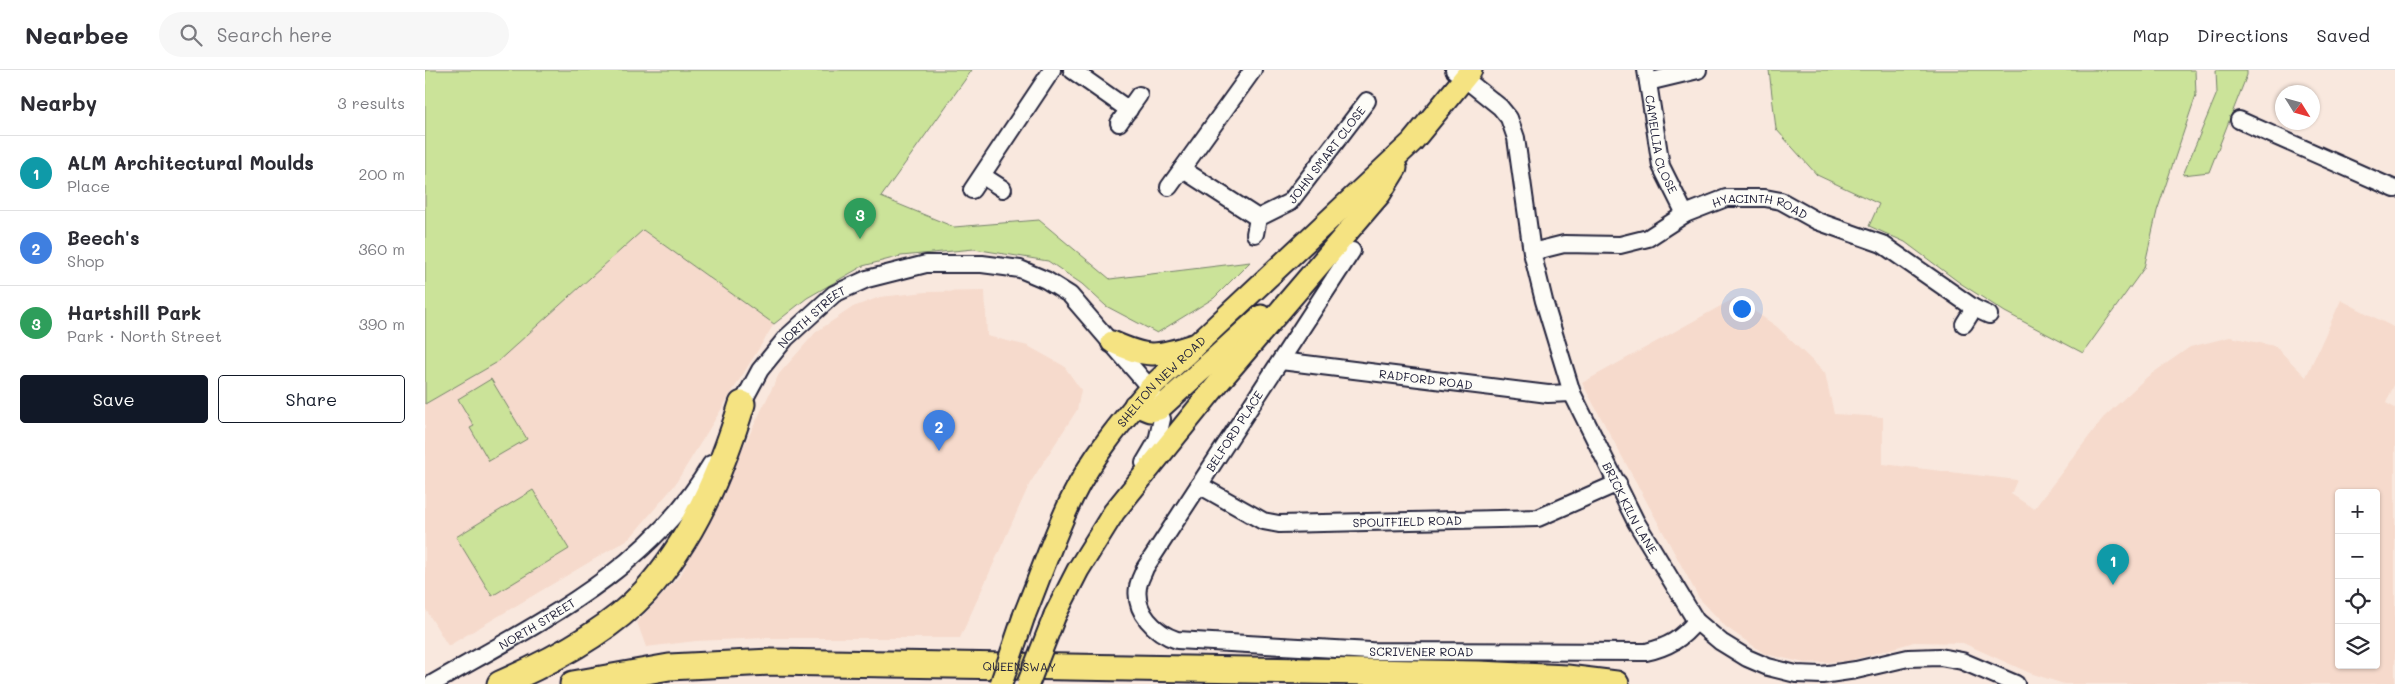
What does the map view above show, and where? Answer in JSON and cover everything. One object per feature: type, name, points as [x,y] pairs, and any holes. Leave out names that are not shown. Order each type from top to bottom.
[{"type":"highway","points":[[500,684],[585,639],[644,593],[674,554],[709,496],[729,446],[742,404]]},
{"type":"highway","name":"QUEENSWAY","points":[[573,684],[669,667],[771,662],[1479,674],[1567,678],[1616,684]]},
{"type":"main road","name":"SHELTON NEW ROAD","points":[[1028,684],[1055,615],[1078,570],[1114,512],[1220,381],[1380,194],[1413,142],[1463,73]]},
{"type":"main road","name":"SHELTON NEW ROAD","points":[[1001,684],[1025,616],[1073,496],[1106,444],[1135,405],[1150,388],[1413,142]]},
{"type":"main road","points":[[1135,405],[1150,411],[1159,409],[1318,266]]},
{"type":"main road","points":[[1112,342],[1138,354],[1164,354],[1198,344]]},
{"type":"street","points":[[972,190],[1052,70]]},
{"type":"street","points":[[1072,70],[1124,117],[1139,95]]},
{"type":"street","points":[[1169,187],[1253,70]]},
{"type":"street","points":[[1647,76],[1698,70]]},
{"type":"street","name":"BRICK KILN LANE","points":[[1463,73],[1500,107],[1509,118],[1516,138],[1532,252],[1543,301],[1572,393],[1636,522],[1696,621],[1721,642],[1747,658],[1768,667],[1796,674],[1822,675],[1856,670],[1908,658],[1940,657],[1962,661],[2016,684]]},
{"type":"street","name":"CAMELLIA CLOSE","points":[[1647,76],[1661,166],[1685,214]]},
{"type":"street","name":"JOHN SMART CLOSE","points":[[1183,169],[1257,226],[1290,202],[1367,101]]},
{"type":"street","points":[[2239,120],[2395,189]]},
{"type":"street","points":[[983,176],[1003,189]]},
{"type":"street","name":"HYACINTH ROAD","points":[[1532,252],[1564,244],[1620,245],[1649,238],[1685,214],[1726,198],[1765,198],[1781,201],[1817,221],[1882,244],[1974,308],[1989,315]]},
{"type":"street","name":"BELFORD PLACE","points":[[1145,617],[1140,604],[1138,588],[1145,568],[1352,252]]},
{"type":"street","name":"NORTH STREET","points":[[431,684],[578,599],[618,571],[643,549],[680,510],[702,479],[760,370],[786,338],[835,294],[867,279],[926,264],[982,264],[1020,269],[1037,276],[1070,295],[1150,388],[1162,419],[1157,441],[1114,512]]},
{"type":"street","points":[[1964,324],[1974,308]]},
{"type":"street","name":"RADFORD ROAD","points":[[1281,361],[1548,394],[1572,393]]},
{"type":"street","name":"SPOUTFIELD ROAD","points":[[1199,485],[1263,521],[1279,524],[1538,518],[1618,483]]},
{"type":"street","name":"SCRIVENER ROAD","points":[[1145,617],[1164,636],[1177,640],[1371,651],[1646,652],[1665,647],[1686,634],[1696,621]]},
{"type":"shaded area","points":[[643,230],[774,324],[674,486],[630,538],[448,646],[425,608],[425,404],[496,363]]},
{"type":"shaded area","points":[[985,291],[987,336],[1028,346],[1064,366],[1081,390],[1077,410],[1030,483],[960,638],[765,638],[696,641],[646,647],[637,622],[681,575],[779,374],[816,332],[853,307],[880,297],[926,292]]},
{"type":"shaded area","points":[[1735,298],[1776,326],[1825,373],[1834,414],[1883,417],[1883,464],[2017,480],[2011,494],[2034,509],[2103,418],[2147,377],[2190,347],[2230,337],[2275,346],[2306,377],[2341,300],[2395,328],[2395,383],[2386,403],[2395,408],[2395,684],[2064,684],[2030,673],[1963,643],[1914,642],[1849,661],[1805,663],[1765,654],[1726,627],[1699,598],[1582,383]]},
{"type":"green space","points":[[425,70],[972,70],[881,197],[954,227],[1039,220],[1110,279],[1250,262],[1214,298],[1157,333],[1106,306],[1082,284],[1048,261],[974,249],[901,256],[863,266],[807,298],[774,324],[643,230],[496,363],[425,404]]},
{"type":"green space","points":[[1769,70],[2195,70],[2196,95],[2157,211],[2144,268],[2083,353],[2005,312],[1960,283],[1905,242],[1869,226],[1879,204],[1817,175],[1776,129]]},
{"type":"green space","points":[[2216,70],[2247,70],[2247,75],[2209,172],[2183,175],[2217,93]]},
{"type":"green space","points":[[491,379],[527,439],[489,461],[470,428],[474,426],[458,399]]},
{"type":"green space","points":[[533,490],[569,549],[492,596],[456,537]]},
{"type":"place","name":"Hartshill Park","points":[[860,239]]},
{"type":"place","name":"Beech's","points":[[939,451]]},
{"type":"place","name":"ALM Architectural Moulds","points":[[2113,585]]}]
